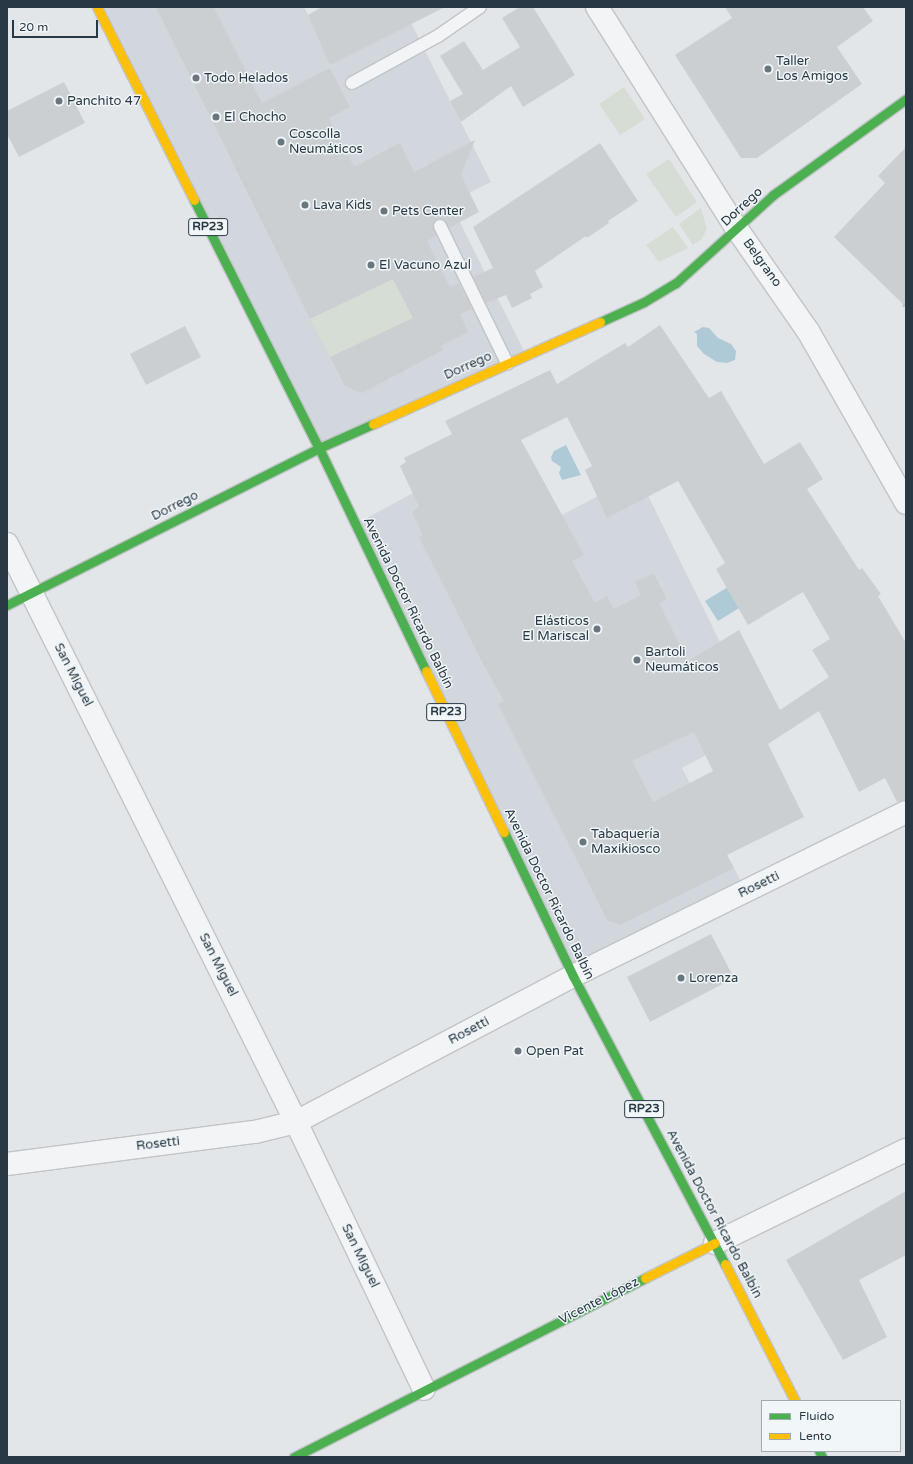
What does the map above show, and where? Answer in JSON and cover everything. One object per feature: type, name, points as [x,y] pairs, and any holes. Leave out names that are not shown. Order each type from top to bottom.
[{"type":"main road","name":"Avenida Doctor Ricardo Balbín","points":[[97,7],[318,448],[573,976],[715,1243],[794,1400]]},
{"type":"main road","name":"Dorrego","points":[[7,605],[318,448],[644,302],[676,283],[773,195],[906,99]]},
{"type":"main road","name":"Vicente López","points":[[294,1457],[424,1388],[715,1243]]},
{"type":"street","name":"Belgrano","points":[[597,7],[737,229],[808,331],[906,503]]},
{"type":"street","name":"San Miguel","points":[[7,544],[296,1122],[424,1388]]},
{"type":"street","name":"Rosetti","points":[[7,1164],[255,1132],[296,1122],[573,976],[906,812]]},
{"type":"street","name":"Vicente López","points":[[715,1243],[906,1150]]},
{"type":"lane","points":[[352,83],[438,36],[480,7]]},
{"type":"lane","points":[[440,226],[507,363]]},
{"type":"path","points":[[903,304],[906,308]]},
{"type":"shaded area","points":[[97,7],[304,7],[315,29],[403,7],[491,182],[450,202],[526,355],[319,448]]},
{"type":"shaded area","points":[[624,87],[645,119],[620,135],[599,104]]},
{"type":"shaded area","points":[[669,159],[697,202],[676,217],[646,174]]},
{"type":"shaded area","points":[[701,208],[707,229],[702,239],[693,245],[679,224]]},
{"type":"shaded area","points":[[673,227],[688,248],[659,262],[646,245]]},
{"type":"shaded area","points":[[393,278],[413,318],[330,357],[310,319]]},
{"type":"shaded area","points":[[638,475],[739,681],[721,747],[682,768],[746,891],[574,975],[356,524],[413,493],[558,517]]},
{"type":"water","points":[[703,327],[709,328],[718,338],[731,344],[736,351],[735,360],[727,363],[717,362],[704,354],[697,346],[697,334],[694,332]]},
{"type":"water","points":[[566,445],[581,475],[562,480],[559,473],[561,467],[552,461],[551,457],[554,451]]},
{"type":"water","points":[[741,579],[754,599],[718,621],[705,601]]},
{"type":"building","points":[[156,7],[214,7],[262,103],[330,68],[350,107],[329,118],[354,167],[400,143],[414,172],[475,140],[461,175],[479,212],[449,228],[444,220],[436,219],[433,226],[436,236],[427,241],[450,287],[459,283],[472,309],[460,314],[468,332],[441,346],[443,350],[362,393],[345,386],[330,357],[413,318],[393,279],[310,319]]},
{"type":"building","points":[[322,7],[445,7],[330,65],[308,15]]},
{"type":"building","points":[[520,7],[533,7],[575,75],[523,107],[511,86],[461,122],[450,101],[463,94],[440,56],[464,41],[483,70],[520,47],[502,18]]},
{"type":"building","name":"Taller Los Amigos","points":[[725,7],[863,7],[873,21],[837,47],[862,84],[757,158],[741,158],[675,55],[732,18]]},
{"type":"building","points":[[64,82],[85,123],[19,157],[7,134],[7,111]]},
{"type":"building","points":[[600,143],[638,201],[608,221],[609,223],[587,238],[586,236],[535,271],[543,287],[530,294],[532,298],[512,308],[506,295],[486,303],[473,277],[493,268],[473,227]]},
{"type":"building","points":[[906,147],[906,307],[834,237],[885,183],[878,176]]},
{"type":"building","points":[[660,325],[709,398],[721,391],[764,464],[800,442],[823,479],[807,489],[859,570],[862,568],[881,594],[878,596],[906,643],[906,800],[897,802],[885,778],[859,792],[819,711],[768,744],[804,817],[727,855],[734,868],[620,925],[607,920],[498,704],[504,701],[481,660],[419,537],[423,535],[412,512],[419,507],[400,466],[406,462],[404,458],[452,434],[445,421],[550,370],[557,384],[625,343],[628,347]],"holes":[[[567,417],[592,466],[585,470],[607,518],[678,481],[725,563],[716,569],[748,625],[803,592],[830,639],[812,650],[829,677],[780,710],[739,630],[688,661],[659,603],[667,599],[654,573],[635,582],[641,595],[614,609],[607,596],[595,603],[572,561],[584,555],[521,440]],[[694,732],[713,771],[653,802],[632,761]]]},
{"type":"building","points":[[185,326],[201,357],[146,385],[130,354]]},
{"type":"building","name":"Lorenza","points":[[711,934],[734,978],[650,1022],[627,977]]},
{"type":"building","points":[[906,1191],[906,1255],[859,1280],[887,1337],[843,1360],[786,1260]]},
{"type":"traffic: fast","points":[[600,322],[644,302],[676,283],[773,195],[906,99]]},
{"type":"traffic: fast","points":[[194,200],[319,448],[426,671]]},
{"type":"traffic: fast","points":[[7,605],[319,448],[373,424]]},
{"type":"traffic: fast","points":[[504,832],[573,976],[725,1264]]},
{"type":"traffic: fast","points":[[294,1457],[645,1278]]},
{"type":"traffic: fast","points":[[820,1452],[822,1457]]},
{"type":"traffic: slow","points":[[97,7],[194,200]]},
{"type":"traffic: slow","points":[[373,424],[600,322]]},
{"type":"traffic: slow","points":[[426,671],[504,832]]},
{"type":"traffic: slow","points":[[645,1278],[715,1243]]},
{"type":"traffic: slow","points":[[725,1264],[794,1400]]},
{"type":"place","name":"Taller Los Amigos","points":[[768,69]]},
{"type":"place","name":"Todo Helados","points":[[196,78]]},
{"type":"place","name":"Panchito 47","points":[[59,101]]},
{"type":"place","name":"El Chocho","points":[[216,117]]},
{"type":"place","name":"Coscolla Neumáticos","points":[[281,142]]},
{"type":"place","name":"Lava Kids","points":[[305,205]]},
{"type":"place","name":"Pets Center","points":[[384,211]]},
{"type":"place","name":"El Vacuno Azul","points":[[371,265]]},
{"type":"place","name":"Elásticos El Mariscal","points":[[597,629]]},
{"type":"place","name":"Bartoli Neumáticos","points":[[637,660]]},
{"type":"place","name":"Tabaquería Maxikiosco","points":[[583,842]]},
{"type":"place","name":"Lorenza","points":[[681,978]]},
{"type":"place","name":"Open Pat","points":[[518,1051]]}]
